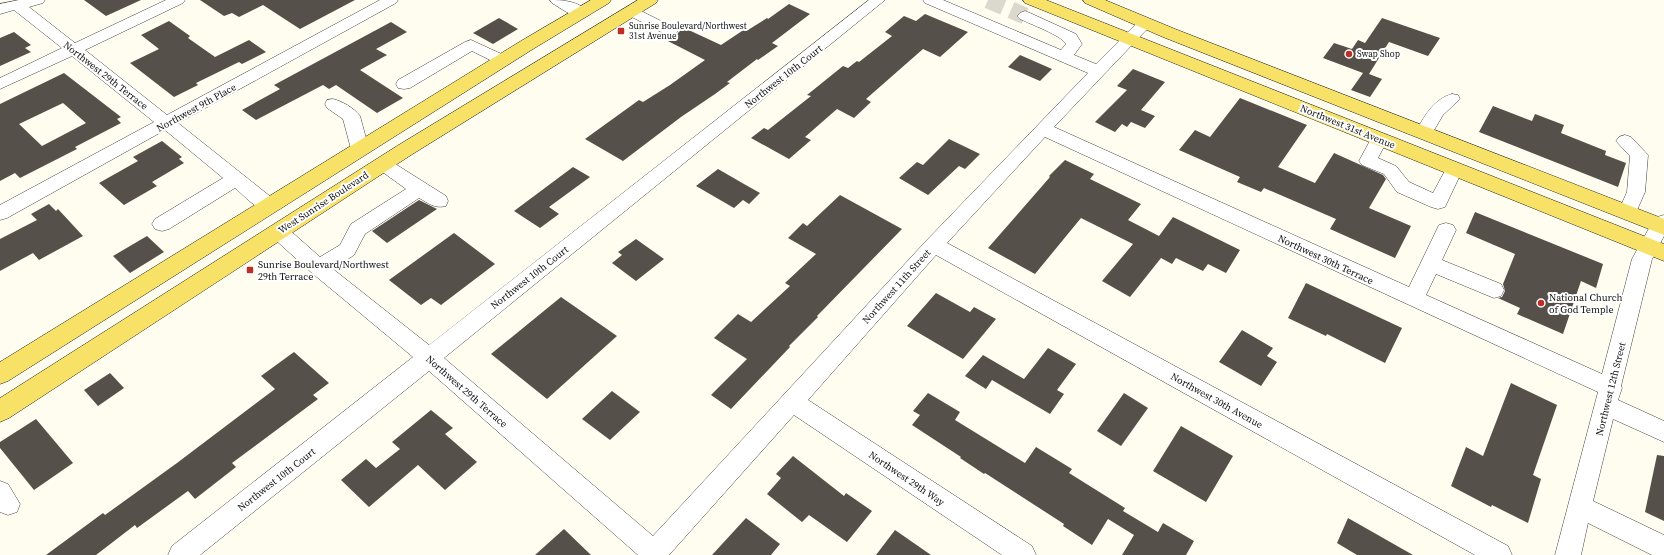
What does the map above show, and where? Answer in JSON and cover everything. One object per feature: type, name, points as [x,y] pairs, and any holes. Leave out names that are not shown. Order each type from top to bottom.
[{"type":"main road","points":[[3,367],[269,206],[502,60],[603,0]]},
{"type":"main road","name":"West Sunrise Boulevard","points":[[0,411],[383,164],[550,59],[650,0]]},
{"type":"main road","name":"Northwest 31st Avenue","points":[[1031,0],[1656,250]]},
{"type":"main road","name":"Northwest 31st Avenue","points":[[1091,0],[1145,23],[1424,133],[1663,225]]},
{"type":"main road","points":[[278,231],[275,224],[285,209],[319,175]]},
{"type":"main road","points":[[237,258],[264,228],[269,215],[269,206]]},
{"type":"street","points":[[0,9],[38,0]]},
{"type":"street","points":[[0,84],[178,0]]},
{"type":"street","name":"Northwest 9th Place","points":[[0,213],[391,0]]},
{"type":"street","points":[[557,0],[581,13]]},
{"type":"street","name":"Northwest 10th Court","points":[[181,555],[878,0]]},
{"type":"street","points":[[930,0],[958,5],[1018,37],[1098,71]]},
{"type":"street","name":"Northwest 29th Terrace","points":[[17,5],[269,206]]},
{"type":"street","points":[[631,11],[670,30]]},
{"type":"street","points":[[1018,37],[1030,19],[1070,37],[1074,44],[1064,57]]},
{"type":"street","name":"Northwest 11th Street","points":[[653,554],[934,245],[1042,129],[1145,23]]},
{"type":"street","points":[[404,84],[471,45],[502,60]]},
{"type":"street","points":[[1424,133],[1436,112],[1452,99]]},
{"type":"street","points":[[333,104],[351,116],[360,149]]},
{"type":"street","name":"Northwest 30th Terrace","points":[[1042,129],[1414,299],[1609,397],[1664,432]]},
{"type":"street","points":[[1379,138],[1368,161],[1390,170],[1403,187],[1438,202],[1454,169]]},
{"type":"street","points":[[1625,141],[1639,155],[1636,192],[1627,212]]},
{"type":"street","points":[[383,164],[439,201]]},
{"type":"street","points":[[162,224],[236,179]]},
{"type":"street","points":[[319,268],[347,250],[358,229],[419,189]]},
{"type":"street","name":"Northwest 12th Street","points":[[1568,555],[1609,397],[1642,260],[1656,250],[1663,225]]},
{"type":"street","points":[[1414,299],[1446,230]]},
{"type":"street","name":"Northwest 29th Terrace","points":[[278,231],[319,268],[429,358],[653,554]]},
{"type":"street","name":"Northwest 30th Avenue","points":[[934,245],[1499,555]]},
{"type":"street","points":[[1430,263],[1494,290]]},
{"type":"street","name":"Northwest 29th Way","points":[[792,401],[1022,555]]},
{"type":"street","points":[[1580,507],[1664,548]]},
{"type":"building","points":[[84,0],[141,0],[106,16]]},
{"type":"building","points":[[200,0],[355,0],[300,29],[263,5],[239,17],[232,13],[224,16]]},
{"type":"building","points":[[789,4],[810,14],[772,43],[778,46],[758,60],[757,59],[727,82],[730,83],[681,117],[623,161],[585,139],[639,100],[643,102],[705,60],[662,38],[665,36],[671,37],[676,35],[680,31],[677,28],[680,26],[721,45],[745,29],[748,30],[767,18],[768,19]]},
{"type":"building","points":[[925,14],[968,32],[940,57],[923,49],[866,99],[871,102],[854,118],[837,109],[805,137],[811,140],[789,159],[751,138],[764,128],[768,130],[811,96],[807,95],[843,66],[848,68],[857,61],[859,62],[892,36],[885,32],[904,16],[916,21]]},
{"type":"building","points":[[499,18],[518,29],[493,44],[473,33]]},
{"type":"building","points":[[1382,18],[1440,38],[1428,56],[1389,42],[1369,74],[1382,79],[1370,97],[1351,90],[1363,73],[1323,58],[1334,43],[1352,49],[1358,40],[1365,43]]},
{"type":"building","points":[[169,21],[190,36],[188,38],[215,57],[249,40],[266,52],[242,64],[239,62],[196,83],[198,85],[174,97],[130,63],[159,49],[141,35]]},
{"type":"building","points":[[391,22],[407,32],[376,49],[387,55],[360,70],[403,98],[377,113],[336,85],[329,89],[323,85],[256,120],[242,110],[280,89],[274,85]]},
{"type":"building","points":[[14,32],[31,45],[25,48],[31,52],[0,66],[0,38]]},
{"type":"building","points":[[1020,55],[1052,69],[1040,81],[1008,67]]},
{"type":"building","points":[[1133,69],[1165,82],[1141,110],[1155,116],[1145,128],[1131,122],[1127,127],[1122,124],[1115,132],[1095,122],[1127,90],[1117,86]]},
{"type":"building","points":[[64,73],[121,117],[117,119],[121,123],[75,147],[77,149],[20,178],[15,173],[0,181],[0,104]],"holes":[[[63,103],[86,123],[42,146],[19,124]]]},
{"type":"building","points":[[1240,98],[1307,125],[1278,167],[1315,183],[1334,153],[1383,175],[1386,179],[1369,208],[1411,226],[1395,258],[1330,229],[1336,219],[1264,188],[1261,192],[1237,182],[1240,177],[1179,150],[1195,130],[1210,137]]},
{"type":"building","points":[[1493,106],[1532,121],[1535,114],[1564,125],[1561,133],[1606,151],[1605,155],[1626,163],[1618,187],[1479,132]]},
{"type":"building","points":[[949,139],[980,154],[965,169],[959,166],[928,195],[899,178],[917,162],[923,165]]},
{"type":"building","points":[[162,141],[182,157],[179,159],[184,163],[152,182],[157,186],[124,205],[99,183],[138,161],[133,157]]},
{"type":"building","points":[[1065,160],[1094,174],[1090,179],[1141,204],[1128,220],[1159,236],[1173,217],[1240,250],[1226,273],[1208,264],[1203,271],[1176,258],[1172,264],[1161,258],[1130,297],[1102,281],[1133,244],[1081,218],[1035,274],[988,248],[1050,177],[1049,176]]},
{"type":"building","points":[[573,167],[590,177],[549,207],[559,214],[540,228],[514,211]]},
{"type":"building","points":[[718,169],[760,193],[749,204],[743,200],[734,208],[696,186]]},
{"type":"building","points":[[840,195],[902,229],[817,316],[818,317],[731,409],[711,395],[747,359],[714,338],[738,314],[751,322],[790,286],[785,283],[816,254],[788,238],[803,223],[807,226]]},
{"type":"building","points":[[419,200],[437,209],[387,243],[372,231]]},
{"type":"building","points":[[49,204],[56,211],[58,209],[83,236],[39,260],[33,253],[0,271],[0,239],[37,220],[31,214]]},
{"type":"building","points":[[1475,212],[1603,264],[1596,288],[1581,281],[1563,334],[1517,314],[1520,308],[1498,298],[1502,297],[1505,291],[1503,284],[1515,254],[1466,233]]},
{"type":"building","points":[[454,233],[495,264],[441,305],[431,298],[421,305],[389,280]]},
{"type":"building","points":[[147,236],[164,252],[130,273],[113,256]]},
{"type":"building","points":[[636,239],[664,259],[636,281],[612,263],[622,255],[618,252]]},
{"type":"building","points":[[1306,283],[1402,328],[1385,363],[1327,334],[1326,336],[1288,318]]},
{"type":"building","points":[[936,293],[970,312],[974,307],[996,319],[963,359],[907,326]]},
{"type":"building","points":[[561,297],[617,336],[547,399],[491,354]]},
{"type":"building","points":[[1242,330],[1273,348],[1267,356],[1277,362],[1261,386],[1219,362]]},
{"type":"building","points":[[1048,348],[1076,364],[1057,390],[1064,394],[1050,414],[992,380],[986,389],[965,376],[983,355],[1024,379]]},
{"type":"building","points":[[294,352],[329,383],[313,395],[318,399],[232,463],[236,467],[195,499],[188,491],[137,528],[135,525],[96,555],[46,555],[103,513],[105,515],[177,463],[275,389],[261,376]]},
{"type":"building","points":[[110,373],[124,388],[98,406],[84,390]]},
{"type":"building","points":[[1511,383],[1557,405],[1533,475],[1541,479],[1528,523],[1492,505],[1491,507],[1451,486],[1466,447],[1483,456]]},
{"type":"building","points":[[612,391],[640,412],[610,440],[582,419]]},
{"type":"building","points":[[928,393],[960,412],[955,420],[1025,463],[1036,447],[1072,469],[1069,473],[1125,508],[1123,511],[1158,532],[1163,523],[1194,541],[1186,555],[1122,555],[1134,535],[1108,519],[1092,545],[1063,526],[1064,524],[985,473],[984,474],[912,425],[920,415],[913,411]]},
{"type":"building","points":[[1124,393],[1148,408],[1121,446],[1097,431]]},
{"type":"building","points":[[431,410],[453,428],[445,434],[477,462],[445,490],[418,465],[369,507],[341,480],[366,459],[376,468],[400,449],[392,442]]},
{"type":"building","points":[[36,419],[73,463],[34,490],[0,448],[0,442]]},
{"type":"building","points":[[1181,426],[1233,456],[1206,502],[1153,471]]},
{"type":"building","points":[[1657,455],[1664,456],[1664,521],[1645,512]]},
{"type":"building","points":[[793,456],[844,496],[846,493],[872,511],[847,542],[809,515],[802,522],[767,494],[781,478],[776,474]]},
{"type":"building","points":[[746,518],[780,544],[771,555],[712,555]]},
{"type":"building","points":[[1348,518],[1413,555],[1357,555],[1337,543]]},
{"type":"building","points":[[564,529],[591,555],[535,555]]},
{"type":"building","points":[[895,530],[931,555],[876,555]]},
{"type":"tunnel","points":[[988,0],[1025,16]]},
{"type":"place","name":"Sunrise Boulevard/Northwest 31st Avenue","points":[[621,31]]},
{"type":"place","name":"Swap Shop","points":[[1349,54]]},
{"type":"place","name":"Sunrise Boulevard/Northwest 29th Terrace","points":[[250,270]]},
{"type":"place","name":"National Church of God Temple","points":[[1541,303]]}]
